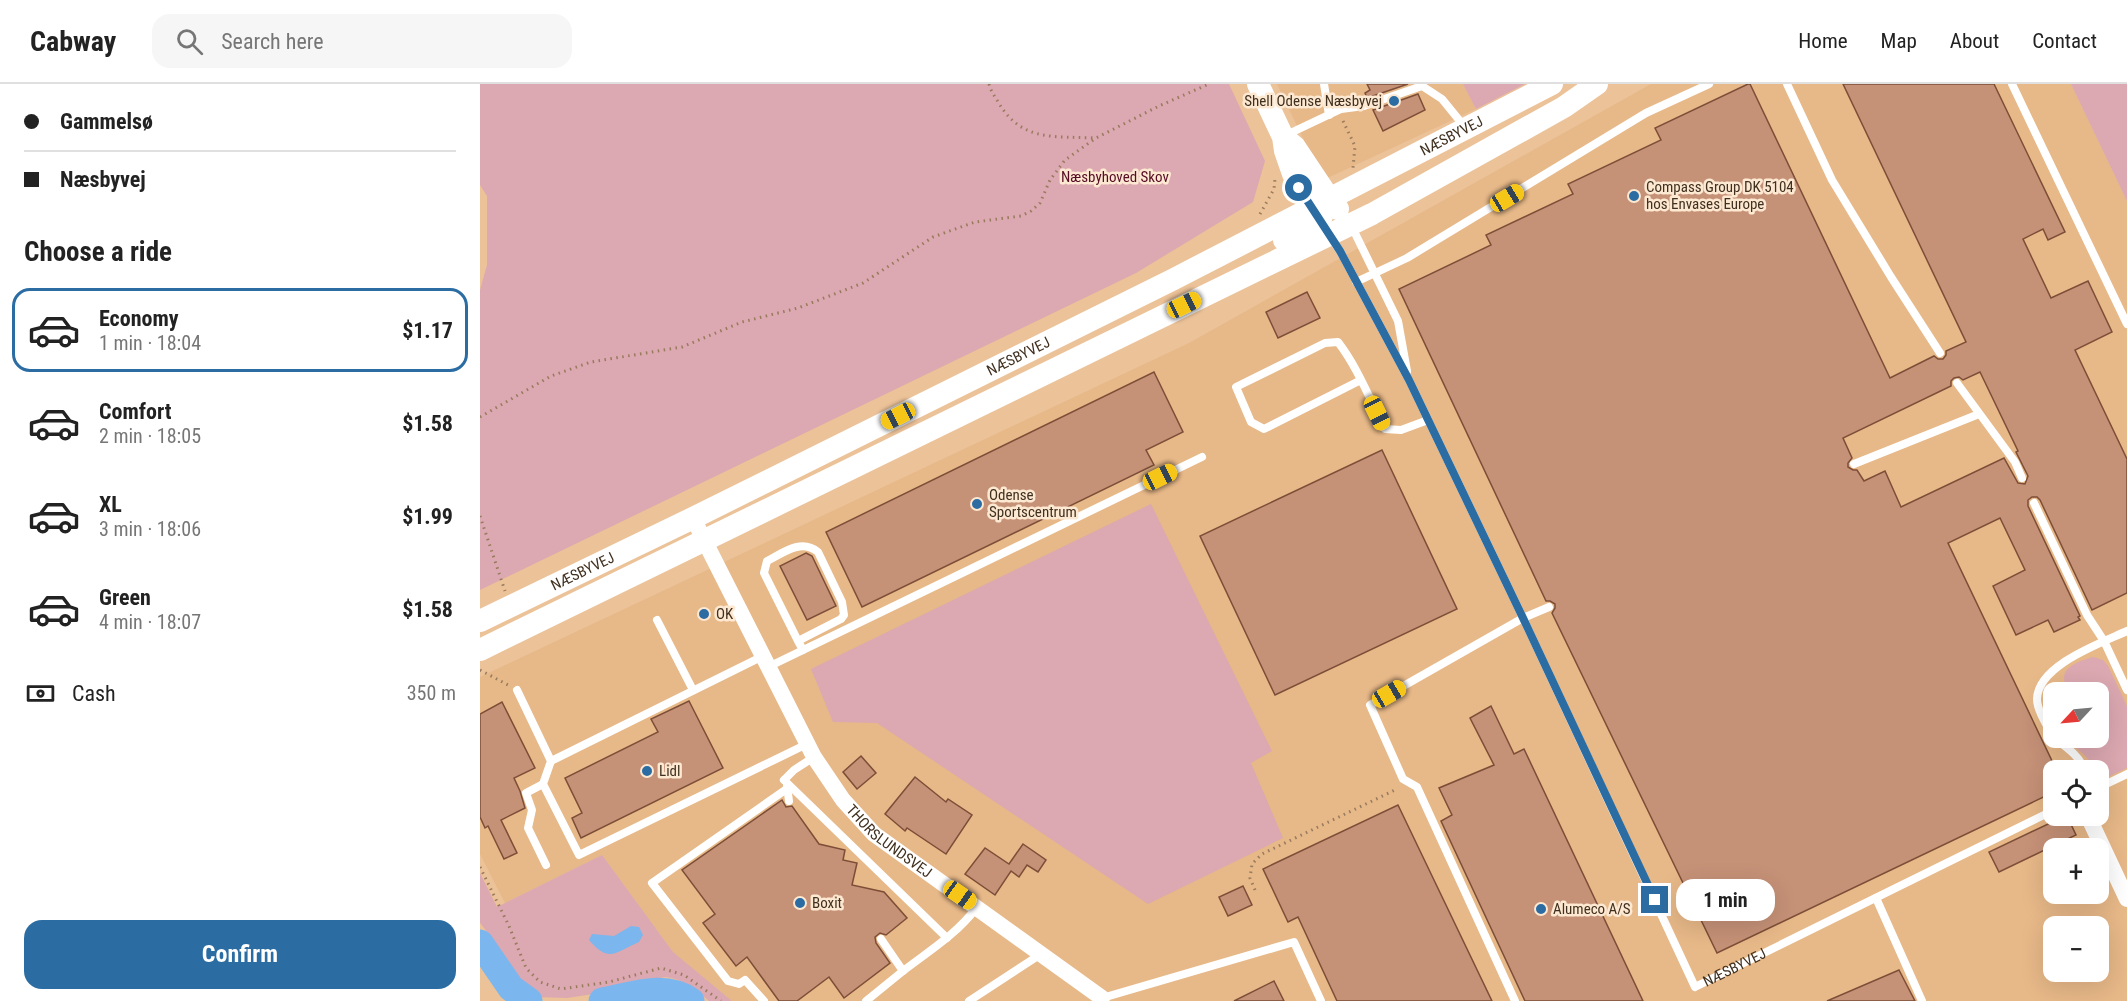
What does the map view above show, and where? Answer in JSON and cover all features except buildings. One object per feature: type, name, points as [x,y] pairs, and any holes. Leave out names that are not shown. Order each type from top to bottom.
[{"type":"street","points":[[1258,84],[1283,137],[1294,147],[1330,216],[1439,154],[1466,129]]},
{"type":"street","name":"NÆSBYVEJ","points":[[480,621],[1174,279],[1250,238],[1330,216],[1357,184],[1552,84]]},
{"type":"street","name":"NÆSBYVEJ","points":[[480,650],[1163,315],[1330,216],[1564,107],[1597,84]]},
{"type":"street","name":"THORSLUNDSVEJ","points":[[693,518],[810,751],[843,800],[874,834],[1102,998]]},
{"type":"street","points":[[2093,826],[2127,899]]},
{"type":"lane","points":[[1324,84],[1334,113]]},
{"type":"lane","points":[[1356,282],[1407,258],[1646,113],[1709,84]]},
{"type":"lane","points":[[1787,84],[1832,180],[1940,353]]},
{"type":"lane","points":[[2012,84],[2127,324]]},
{"type":"lane","points":[[1283,137],[1334,113],[1364,106],[1422,86],[1442,99],[1466,129]]},
{"type":"lane","name":"NÆSBYVEJ","points":[[1330,216],[1375,274],[1398,321],[1409,380]]},
{"type":"lane","name":"NÆSBYVEJ","points":[[1330,216],[1340,251],[1409,380],[1695,987],[2043,815]]},
{"type":"lane","points":[[1361,380],[1264,429],[1251,422],[1236,387],[1325,343],[1338,342],[1361,380],[1385,429],[1401,430],[1428,420]]},
{"type":"lane","points":[[1957,383],[2015,462],[2022,478]]},
{"type":"lane","points":[[1854,465],[1979,414]]},
{"type":"lane","points":[[551,760],[693,690],[801,646],[1202,457]]},
{"type":"lane","points":[[2034,503],[2087,615],[2104,641],[2127,690]]},
{"type":"lane","points":[[804,545],[811,546],[818,552],[842,602],[844,615],[801,646],[764,573],[764,566],[767,561],[804,545]]},
{"type":"lane","points":[[1515,1001],[1417,788],[1403,779],[1370,705],[1523,618],[1549,607]]},
{"type":"lane","points":[[657,620],[693,690]]},
{"type":"lane","points":[[2044,682],[2059,665],[2127,631]]},
{"type":"lane","points":[[2043,683],[2037,702],[2043,715]]},
{"type":"lane","points":[[517,690],[551,760],[543,784],[526,793],[532,810],[528,828],[546,865]]},
{"type":"lane","points":[[2067,748],[2079,760]]},
{"type":"lane","points":[[543,784],[579,855],[810,751]]},
{"type":"lane","points":[[764,1001],[745,980],[739,984],[728,981],[652,883],[786,784],[810,751]]},
{"type":"lane","points":[[2109,783],[2127,774]]},
{"type":"lane","points":[[786,784],[789,801]]},
{"type":"lane","points":[[786,784],[947,938]]},
{"type":"lane","points":[[1875,898],[1922,1001]]},
{"type":"lane","points":[[866,1001],[947,938],[967,920],[977,907]]},
{"type":"lane","points":[[880,939],[903,971]]},
{"type":"lane","points":[[1102,998],[1294,942],[1321,1001]]},
{"type":"lane","points":[[969,1001],[1042,954]]},
{"type":"path","points":[[989,84],[1005,113],[1020,128],[1040,135],[1096,138]]},
{"type":"path","points":[[480,417],[550,376],[591,362],[682,347],[742,322],[798,308],[863,283],[933,237],[975,222],[1021,216],[1040,203],[1050,180],[1065,160],[1096,138],[1209,84]]},
{"type":"path","points":[[1334,113],[1355,146],[1352,165],[1357,184]]},
{"type":"path","points":[[1250,238],[1258,217],[1275,189],[1275,178]]},
{"type":"path","points":[[480,516],[512,606]]},
{"type":"path","points":[[480,670],[517,690]]},
{"type":"path","points":[[1255,890],[1250,878],[1252,864],[1262,854],[1410,783]]},
{"type":"path","points":[[480,867],[509,926],[526,968],[540,982],[561,988],[609,982],[662,968],[684,975],[721,1001]]},
{"type":"shaded area","points":[[1277,84],[1463,84],[1476,109],[1323,180]]},
{"type":"shaded area","points":[[1651,84],[2071,84],[2127,201],[2127,1001],[732,1001],[673,952],[602,855],[505,903],[480,854],[480,677],[1189,343]]},
{"type":"green space","name":"Næsbyhoved Skov","points":[[480,84],[1229,84],[1265,161],[1253,202],[1136,273],[480,590],[480,290],[487,265],[487,196],[480,185]]},
{"type":"green space","points":[[1463,84],[1525,84],[1476,109]]},
{"type":"green space","points":[[2071,84],[2127,84],[2127,201]]},
{"type":"green space","points":[[1151,504],[1272,751],[1251,763],[1283,838],[1148,904],[877,723],[833,722],[811,669]]},
{"type":"green space","points":[[2093,657],[2103,660],[2127,706],[2127,768],[2109,776],[2109,760],[2088,760],[2077,748],[2109,748],[2109,682],[2064,682],[2065,673],[2080,661]]},
{"type":"green space","points":[[602,855],[673,952],[732,1001],[709,1001],[684,982],[665,977],[600,993],[567,998],[534,997],[525,993],[515,983],[492,938],[480,923],[480,873],[497,907]]},
{"type":"water","points":[[631,926],[639,927],[643,935],[639,942],[612,954],[602,952],[589,940],[592,934],[614,936]]},
{"type":"waterway","points":[[480,943],[511,988],[529,1001]]},
{"type":"waterway","points":[[602,1001],[659,991],[681,995],[691,1001]]},
{"type":"place","name":"Shell Odense Næsbyvej","points":[[1394,101]]},
{"type":"place","name":"Compass Group DK 5104 hos Envases Europe","points":[[1634,196]]},
{"type":"place","name":"Odense Sportscentrum","points":[[977,504]]},
{"type":"place","name":"OK","points":[[704,614]]},
{"type":"place","name":"Lidl","points":[[647,771]]},
{"type":"place","name":"Boxit","points":[[800,903]]},
{"type":"place","name":"Alumeco A/S","points":[[1541,909]]},
{"type":"route","points":[[1299,188],[1340,251],[1409,380],[1655,900]]}]
